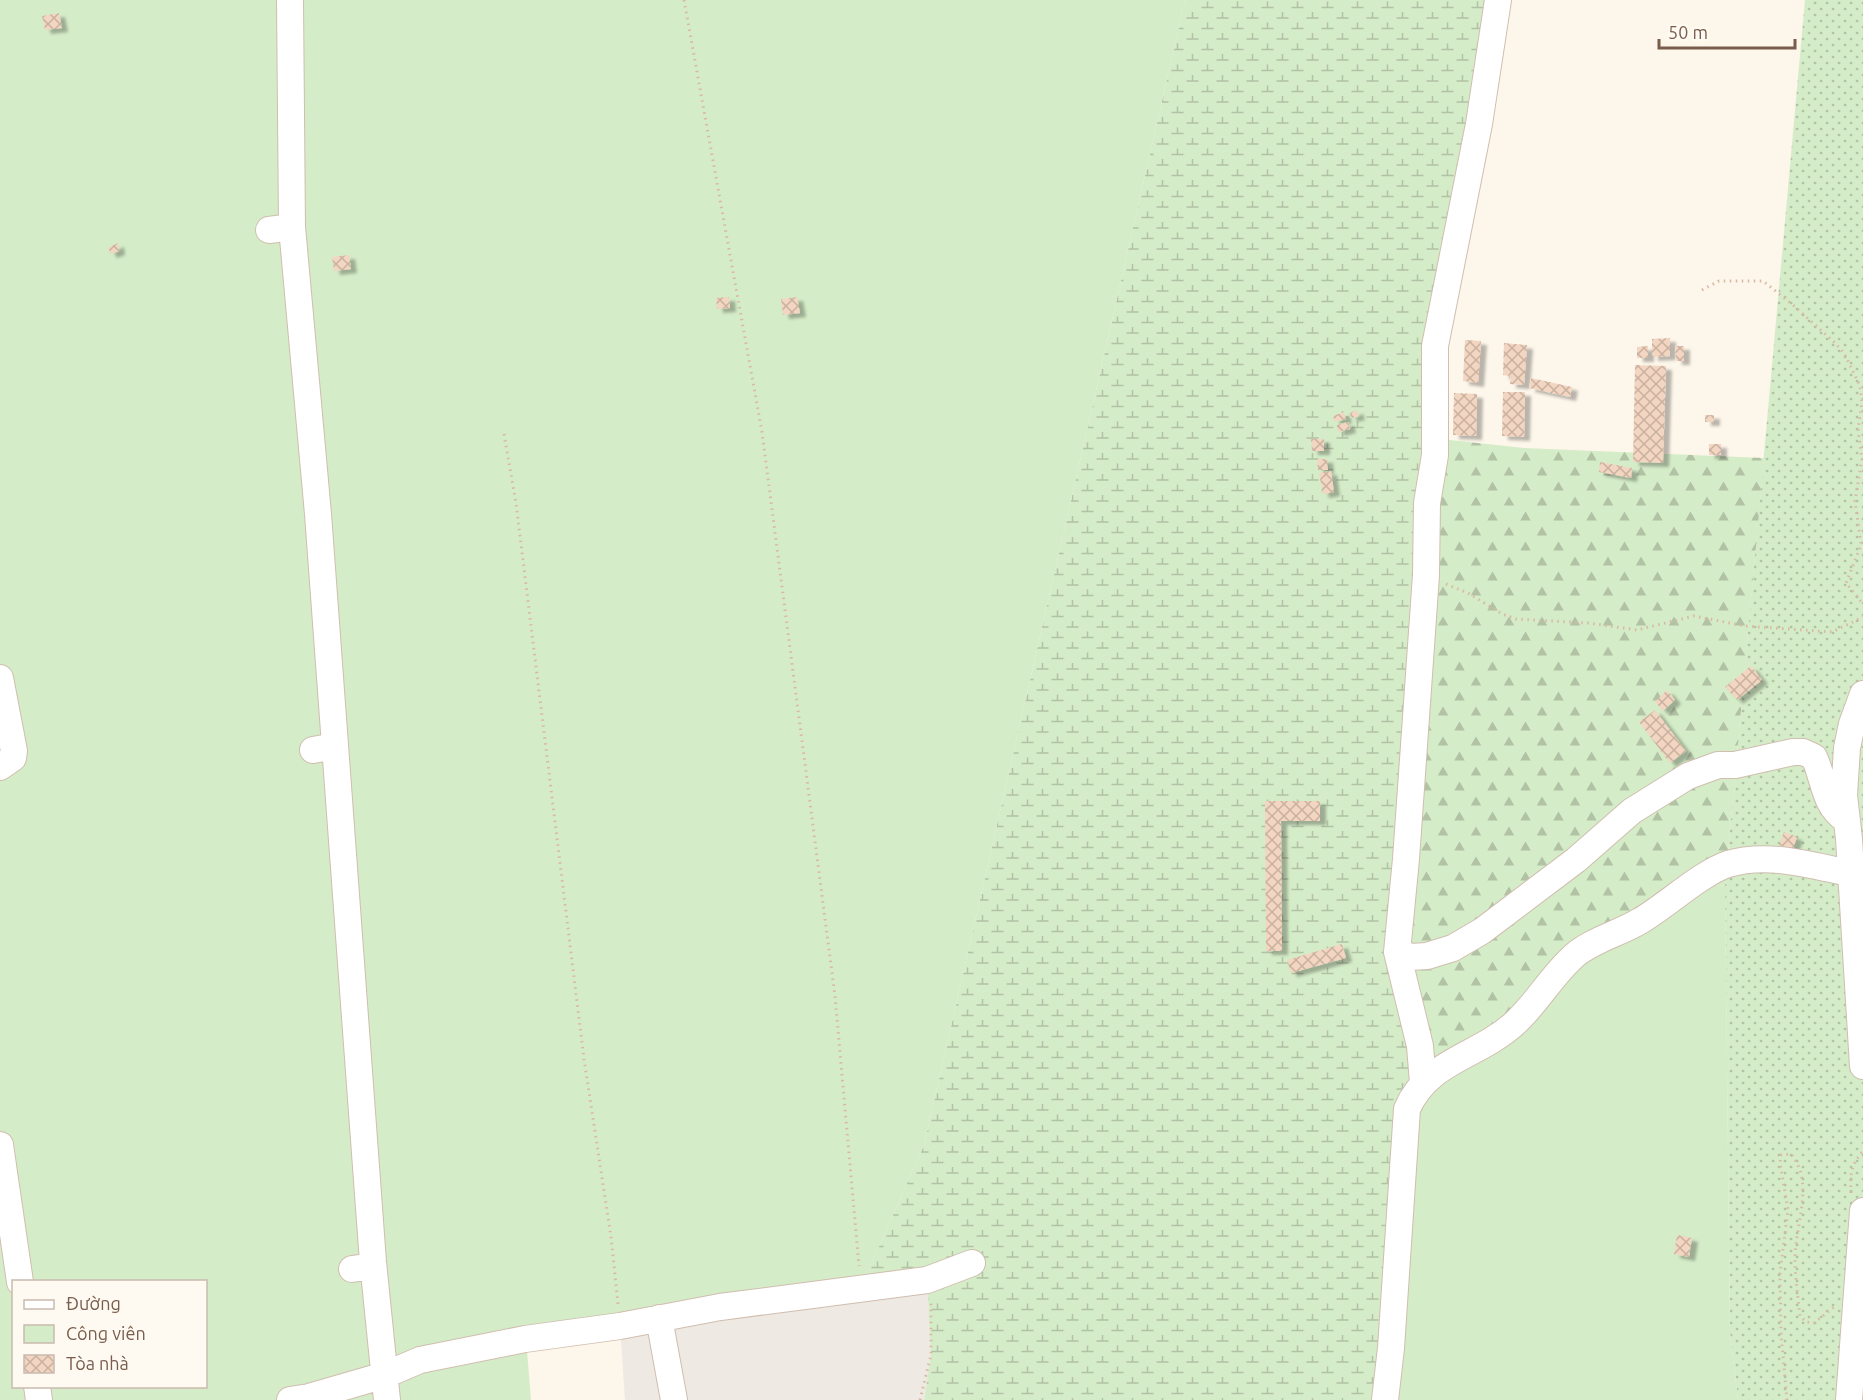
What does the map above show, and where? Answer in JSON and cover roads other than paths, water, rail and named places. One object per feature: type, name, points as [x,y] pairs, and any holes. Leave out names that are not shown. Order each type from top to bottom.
[{"type":"street","points":[[290,0],[280,228],[324,748],[363,1268],[386,1388]]},
{"type":"street","points":[[1423,1083],[1420,1046],[1397,952],[1406,859],[1426,575],[1427,503],[1435,455],[1435,346],[1479,123],[1498,0]]},
{"type":"street","points":[[0,678],[14,751],[12,758],[0,768]]},
{"type":"street","points":[[1863,694],[1852,724],[1844,766],[1845,819],[1849,839],[1849,873],[1863,1066]]},
{"type":"street","points":[[1397,952],[1411,957],[1427,956],[1453,948],[1514,907],[1655,794],[1688,776],[1718,765],[1735,765],[1803,752],[1814,758],[1829,801],[1836,814],[1845,819]]},
{"type":"street","points":[[1385,1400],[1391,1348],[1407,1109],[1414,1092],[1432,1073],[1495,1038],[1515,1023],[1576,954],[1641,921],[1726,865],[1751,860],[1785,860],[1849,873]]},
{"type":"street","points":[[0,1145],[20,1280]]},
{"type":"street","points":[[1849,1400],[1857,1206]]},
{"type":"street","points":[[290,1400],[386,1388],[420,1360],[525,1339],[620,1326],[720,1306],[927,1280],[972,1263]]},
{"type":"street","points":[[659,1318],[674,1400]]}]
